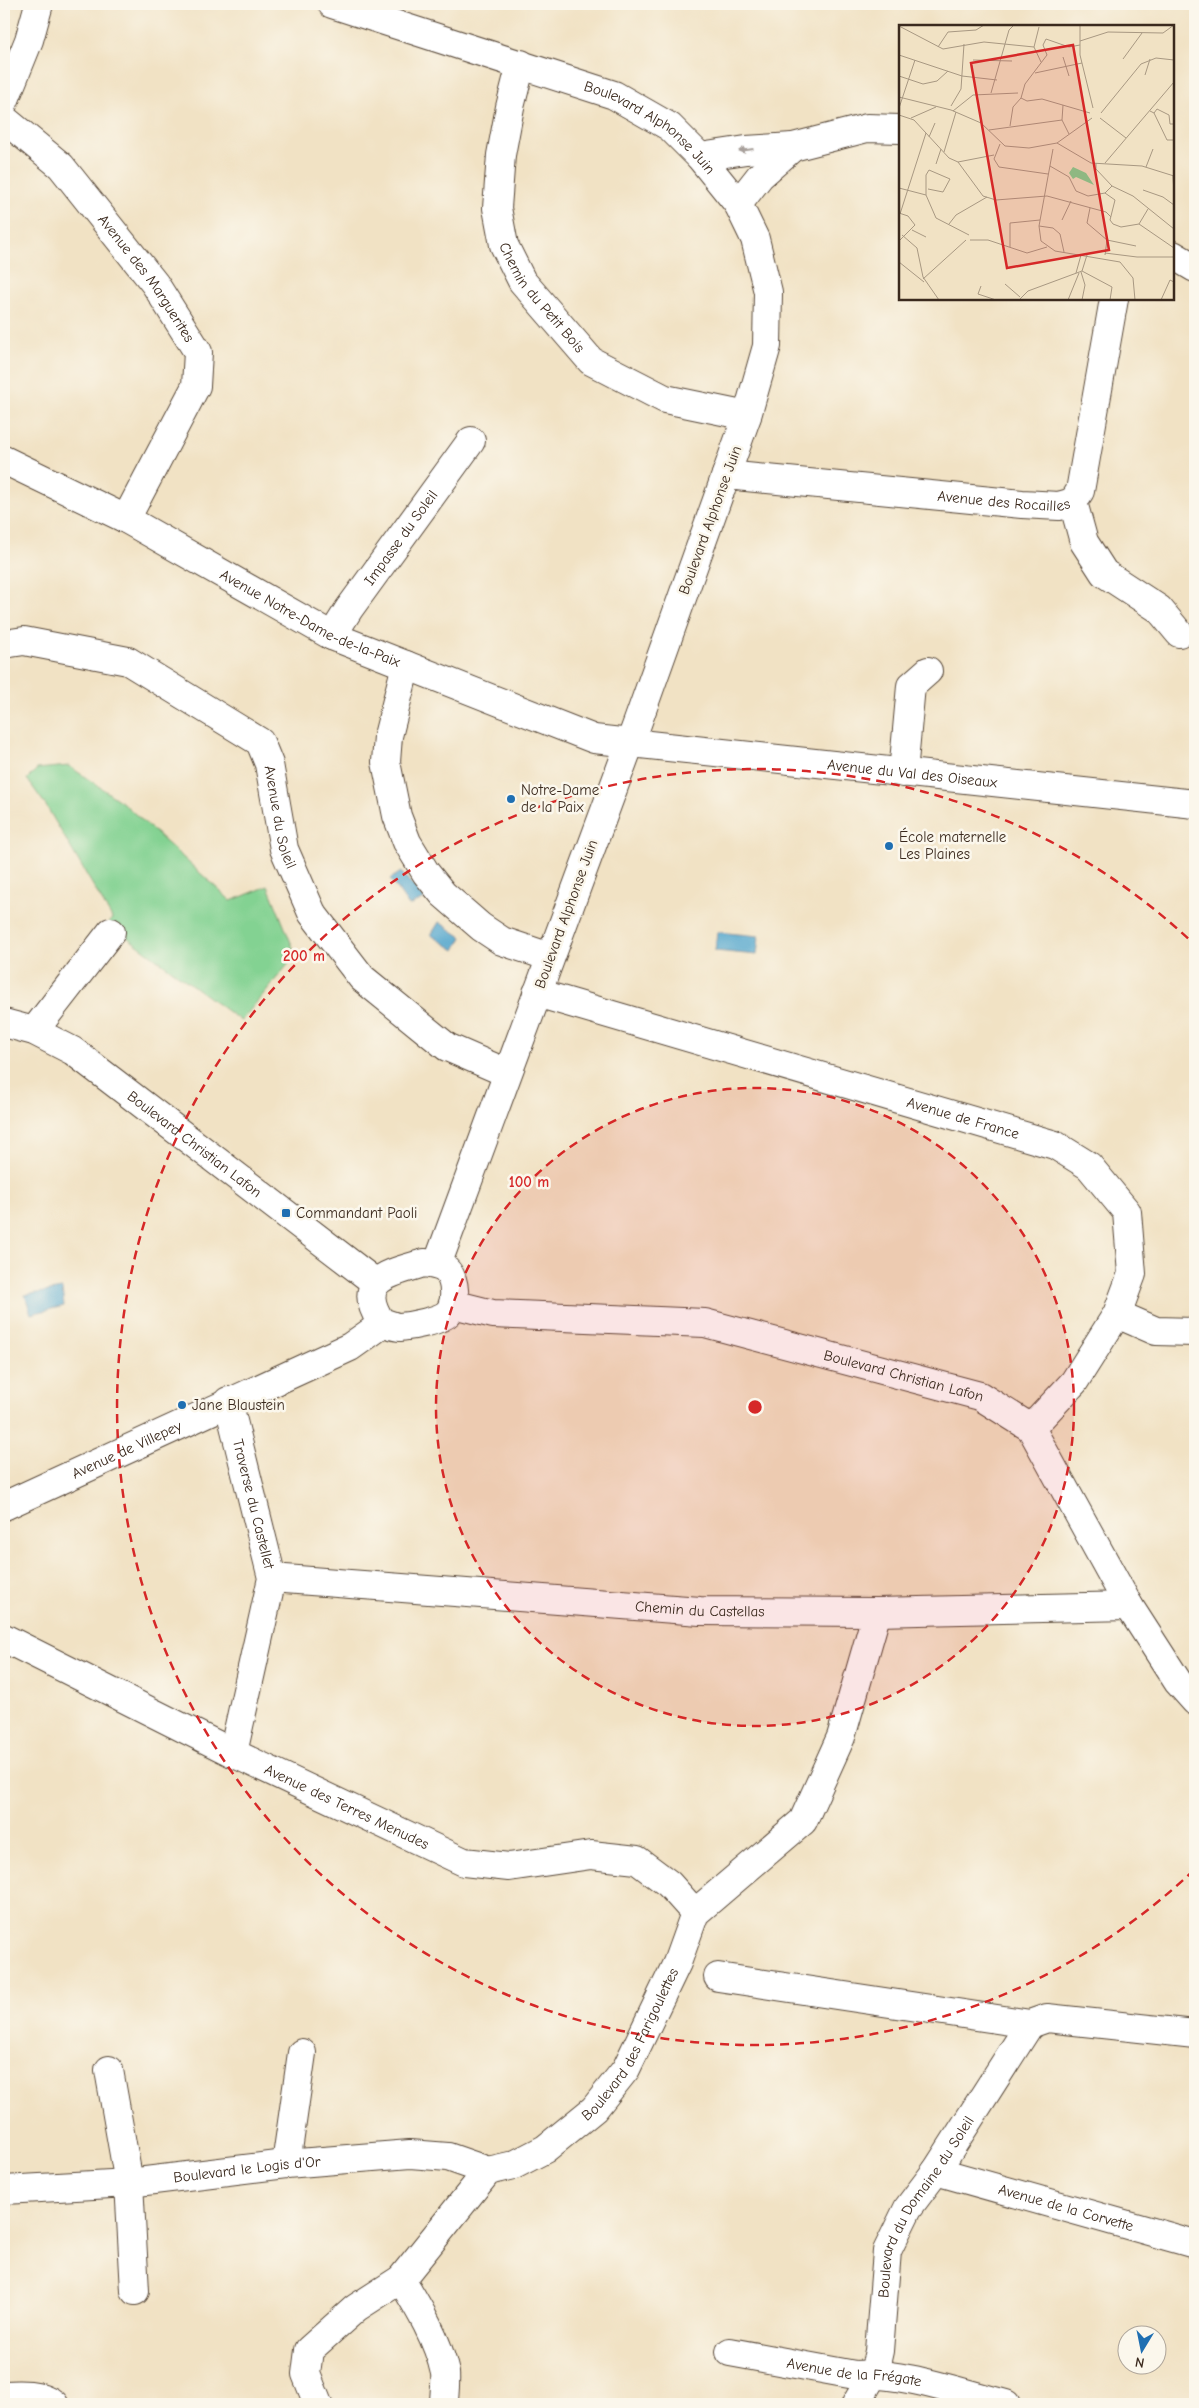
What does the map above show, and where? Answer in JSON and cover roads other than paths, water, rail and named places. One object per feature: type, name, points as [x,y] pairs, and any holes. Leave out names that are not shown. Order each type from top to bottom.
[{"type":"street","points":[[4,102],[28,40],[39,4]]},
{"type":"street","name":"Boulevard Alphonse Juin","points":[[332,4],[614,95],[670,127],[700,157],[738,204],[755,239],[768,292],[767,346],[747,416],[630,742],[436,1265]]},
{"type":"street","name":"Chemin du Petit Bois","points":[[521,64],[510,107],[501,155],[497,208],[504,246],[522,282],[591,361],[665,398],[747,416]]},
{"type":"street","name":"Avenue des Marguerites","points":[[4,119],[61,166],[155,284],[198,352],[196,386],[126,519]]},
{"type":"street","points":[[700,157],[746,150],[793,147],[867,128],[899,129]]},
{"type":"street","points":[[738,204],[760,176],[793,147]]},
{"type":"street","points":[[1174,257],[1195,268]]},
{"type":"street","name":"Avenue des Rocailles","points":[[726,475],[1022,504],[1059,506],[1073,502],[1080,491],[1114,300]]},
{"type":"street","name":"Impasse du Soleil","points":[[332,636],[349,609],[471,441]]},
{"type":"street","name":"Avenue Notre-Dame-de-la-Paix","points":[[4,460],[126,519],[332,636],[594,739],[630,742]]},
{"type":"street","points":[[1073,502],[1084,542],[1104,573],[1159,609],[1180,633]]},
{"type":"street","name":"Avenue du Soleil","points":[[4,644],[24,641],[128,661],[260,742],[269,764],[284,849],[312,913],[362,978],[447,1046],[507,1073]]},
{"type":"street","points":[[406,665],[388,736],[386,762],[397,816],[407,842],[426,873],[443,894],[481,927],[502,941],[550,957]]},
{"type":"street","points":[[903,773],[911,686],[928,671]]},
{"type":"street","name":"Avenue du Val des Oiseaux","points":[[630,742],[1195,804]]},
{"type":"street","points":[[34,1031],[111,932]]},
{"type":"street","name":"Avenue de France","points":[[537,993],[1055,1145],[1089,1166],[1127,1212],[1132,1274],[1117,1314],[1074,1382],[1031,1428]]},
{"type":"street","name":"Boulevard Christian Lafon","points":[[5,1024],[34,1031],[73,1051],[376,1283]]},
{"type":"street","points":[[424,1264],[436,1265],[446,1271],[453,1281],[453,1304],[448,1313],[439,1319],[399,1327],[381,1322],[373,1310],[371,1295],[376,1283],[386,1274],[424,1264]]},
{"type":"street","name":"Boulevard Christian Lafon","points":[[453,1304],[493,1314],[705,1323],[980,1396],[1031,1428],[1129,1606],[1178,1682],[1195,1701]]},
{"type":"street","points":[[1117,1314],[1156,1330],[1195,1332]]},
{"type":"street","name":"Avenue de Villepey","points":[[4,1506],[228,1401],[350,1347],[374,1330],[381,1322]]},
{"type":"street","name":"Traverse du Castellet","points":[[228,1401],[272,1578],[233,1752]]},
{"type":"street","name":"Chemin du Castellas","points":[[272,1578],[700,1611],[877,1612],[1129,1606]]},
{"type":"street","name":"Boulevard des Farigoulettes","points":[[488,2171],[514,2165],[545,2149],[594,2109],[626,2069],[677,1963],[695,1913],[803,1821],[841,1737],[877,1612]]},
{"type":"street","name":"Avenue des Terres Menudes","points":[[4,1638],[233,1752],[464,1862],[508,1866],[591,1854],[637,1860],[669,1884],[695,1913]]},
{"type":"street","points":[[718,1976],[1030,2024],[1048,2018],[1195,2034]]},
{"type":"street","name":"Boulevard du Domaine du Soleil","points":[[856,2404],[874,2373],[879,2351],[887,2251],[908,2208],[936,2171],[1030,2024]]},
{"type":"street","points":[[286,2164],[302,2053]]},
{"type":"street","points":[[109,2070],[128,2183],[136,2291]]},
{"type":"street","name":"Boulevard le Logis d'Or","points":[[4,2190],[128,2183],[286,2164],[410,2154],[448,2157],[488,2171]]},
{"type":"street","points":[[318,2404],[306,2374],[309,2350],[356,2308],[401,2279],[488,2171]]},
{"type":"street","name":"Avenue de la Corvette","points":[[936,2171],[1195,2244]]},
{"type":"street","points":[[401,2279],[418,2307],[436,2345],[445,2375],[444,2404]]},
{"type":"street","name":"Avenue de la Frégate","points":[[730,2352],[855,2375],[874,2373],[898,2377],[1006,2404]]},
{"type":"street","points":[[4,2395],[25,2394],[50,2401],[54,2404]]},
{"type":"water","points":[[401,872],[425,899],[409,906],[390,879]]},
{"type":"water","points":[[439,922],[462,937],[455,950],[431,935]]},
{"type":"water","points":[[717,932],[759,936],[757,955],[715,951]]},
{"type":"water","points":[[62,1289],[64,1306],[31,1314],[25,1295]]},
{"type":"place","name":"Notre-Dame de la Paix","points":[[511,799]]},
{"type":"place","name":"École maternelle Les Plaines","points":[[889,846]]},
{"type":"place","name":"Commandant Paoli","points":[[286,1213]]},
{"type":"place","name":"Jane Blaustein","points":[[182,1405]]}]
